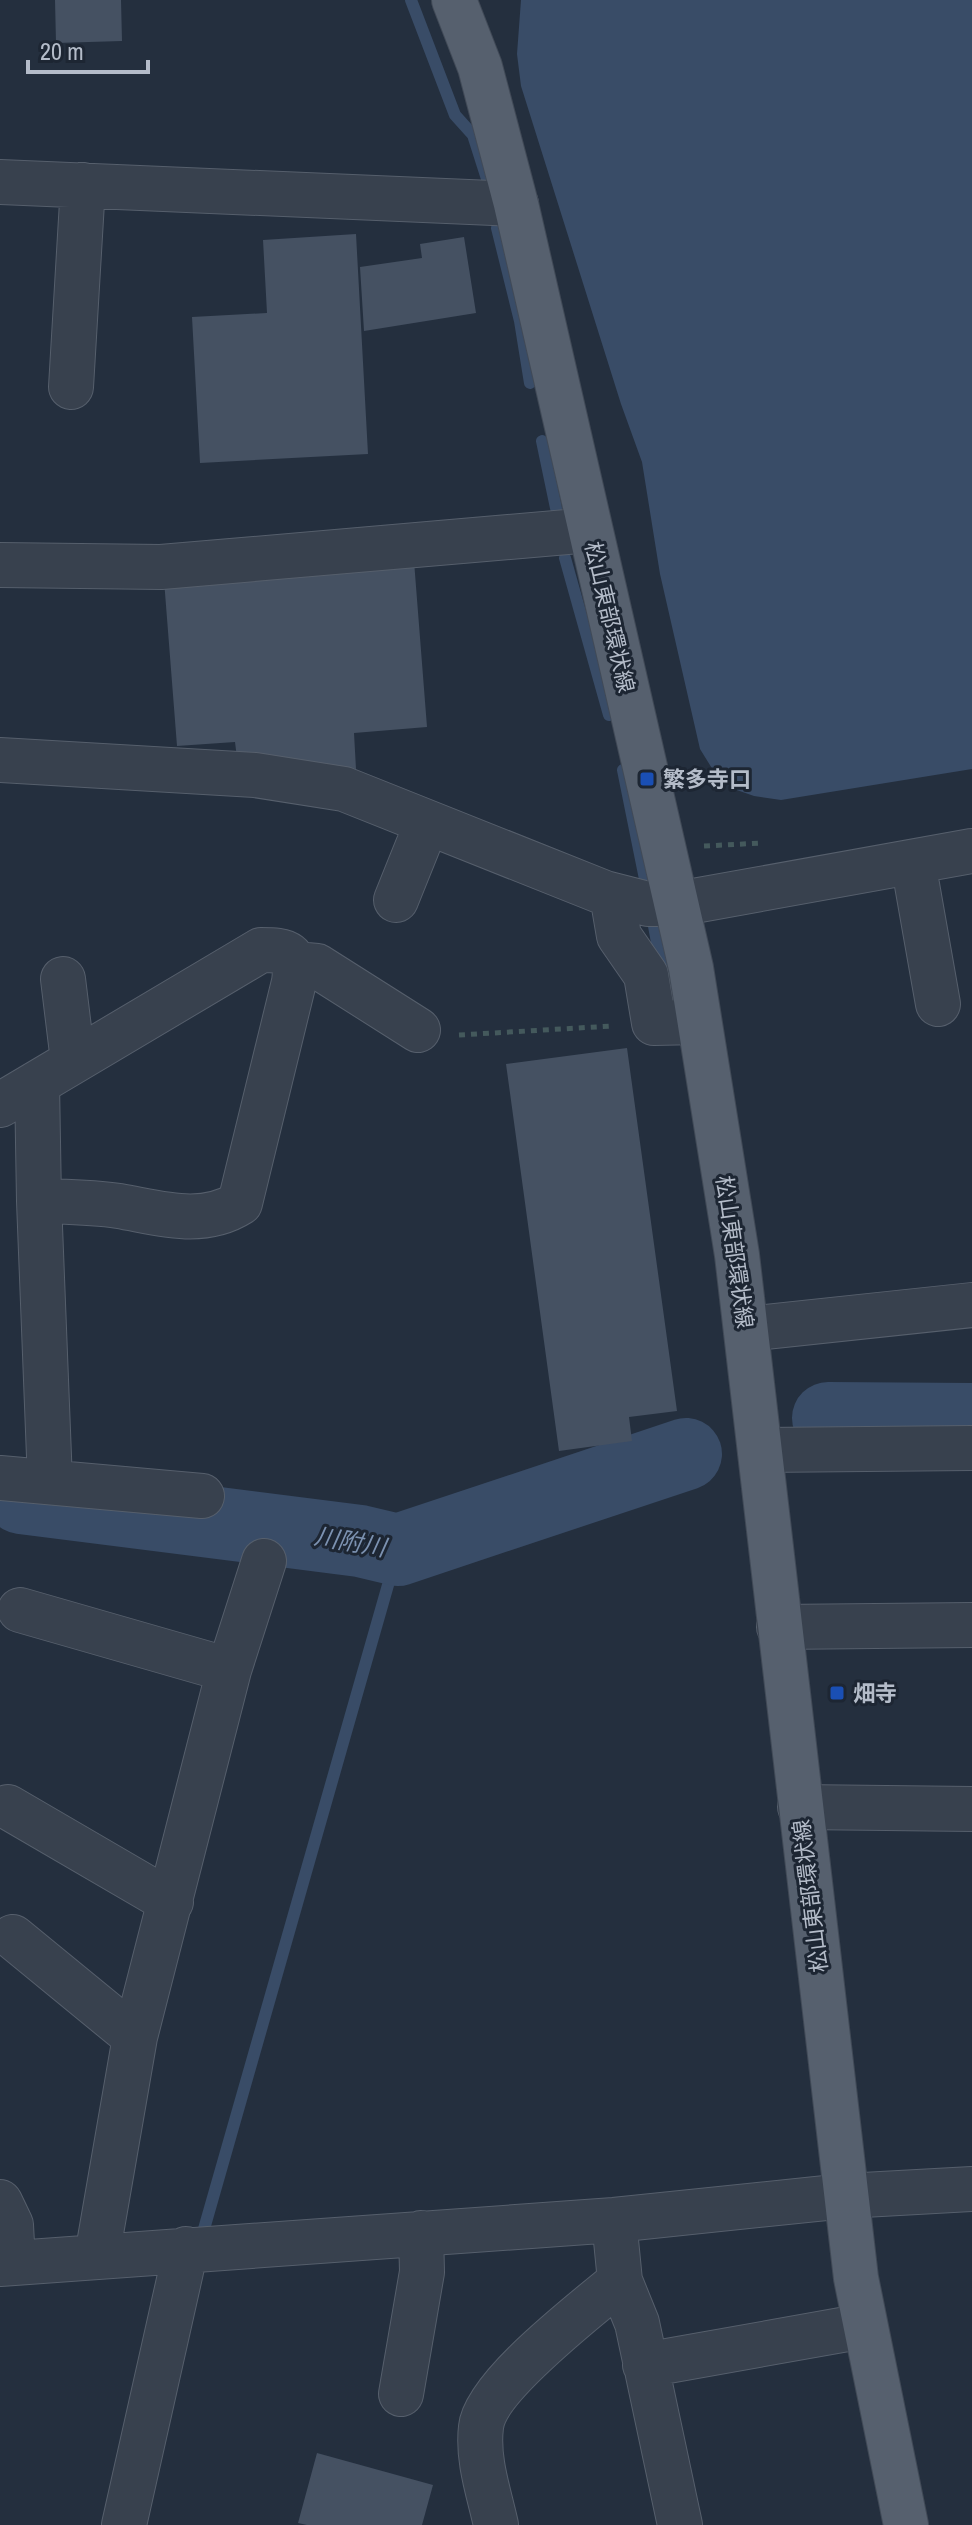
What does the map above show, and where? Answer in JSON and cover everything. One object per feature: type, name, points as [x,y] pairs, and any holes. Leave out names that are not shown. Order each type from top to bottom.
[{"type":"main road","name":"松山東部環状線","points":[[454,0],[480,67],[516,204],[691,968],[737,1255],[845,2196],[864,2326],[906,2525]]},
{"type":"street","points":[[0,182],[516,204]]},
{"type":"street","points":[[71,387],[83,185]]},
{"type":"street","points":[[0,565],[161,567],[590,530]]},
{"type":"street","points":[[0,760],[255,775],[344,789],[612,895],[648,904],[677,904],[972,851]]},
{"type":"street","points":[[396,900],[427,823]]},
{"type":"street","points":[[913,862],[938,1004]]},
{"type":"street","points":[[612,895],[619,936],[646,975],[654,1023],[699,1022]]},
{"type":"street","points":[[0,1105],[261,950],[282,950],[290,955],[295,964],[294,982],[240,1203],[225,1213],[197,1217],[160,1216],[84,1202],[39,1201]]},
{"type":"street","points":[[295,964],[317,966],[418,1030]]},
{"type":"street","points":[[50,1482],[39,1201],[63,979]]},
{"type":"street","points":[[746,1329],[972,1305]]},
{"type":"street","points":[[760,1450],[972,1448]]},
{"type":"street","points":[[0,1478],[202,1496]]},
{"type":"street","points":[[97,2256],[135,2037],[229,1670],[264,1561]]},
{"type":"street","points":[[20,1610],[229,1670]]},
{"type":"street","points":[[779,1627],[972,1625]]},
{"type":"street","points":[[8,1807],[171,1902]]},
{"type":"street","points":[[800,1807],[972,1809]]},
{"type":"street","points":[[13,1937],[135,2037]]},
{"type":"street","points":[[0,2202],[11,2225],[7,2263],[614,2220],[845,2196],[972,2189]]},
{"type":"street","points":[[614,2220],[620,2281],[637,2323],[680,2525]]},
{"type":"street","points":[[401,2394],[422,2272],[421,2233]]},
{"type":"street","points":[[124,2525],[186,2249]]},
{"type":"street","points":[[496,2525],[481,2458],[481,2424],[490,2400],[525,2364],[620,2281]]},
{"type":"street","points":[[645,2365],[864,2326]]},
{"type":"path","points":[[418,1030],[467,1036],[654,1023]]},
{"type":"water","points":[[521,0],[972,0],[972,769],[781,800],[754,796],[731,788],[718,778],[700,749],[660,574],[642,462],[521,86],[517,54]]},
{"type":"building","points":[[55,0],[121,0],[122,41],[56,43]]},
{"type":"building","points":[[356,234],[368,454],[200,463],[192,317],[267,313],[263,240]]},
{"type":"building","points":[[464,237],[476,313],[364,331],[360,267],[422,258],[420,244]]},
{"type":"building","points":[[414,561],[427,727],[354,733],[356,769],[237,758],[235,742],[177,746],[164,580]]},
{"type":"building","points":[[627,1048],[677,1411],[629,1417],[632,1441],[559,1451],[506,1064]]},
{"type":"building","points":[[317,2453],[433,2485],[422,2525],[298,2523]]},
{"type":"waterway","points":[[411,0],[455,115],[473,135],[487,179]]},
{"type":"waterway","points":[[497,228],[520,321],[530,383]]},
{"type":"waterway","points":[[542,441],[556,508]]},
{"type":"waterway","points":[[565,558],[609,715]]},
{"type":"waterway","points":[[623,770],[647,889]]},
{"type":"waterway","points":[[653,921],[662,969]]},
{"type":"waterway","name":"川附川","points":[[828,1418],[972,1419]]},
{"type":"waterway","name":"川附川","points":[[21,1498],[360,1541],[398,1550],[686,1454]]},
{"type":"waterway","points":[[204,2229],[398,1550]]},
{"type":"place","name":"繁多寺口","points":[[647,779]]},
{"type":"place","name":"畑寺","points":[[837,1693]]}]
